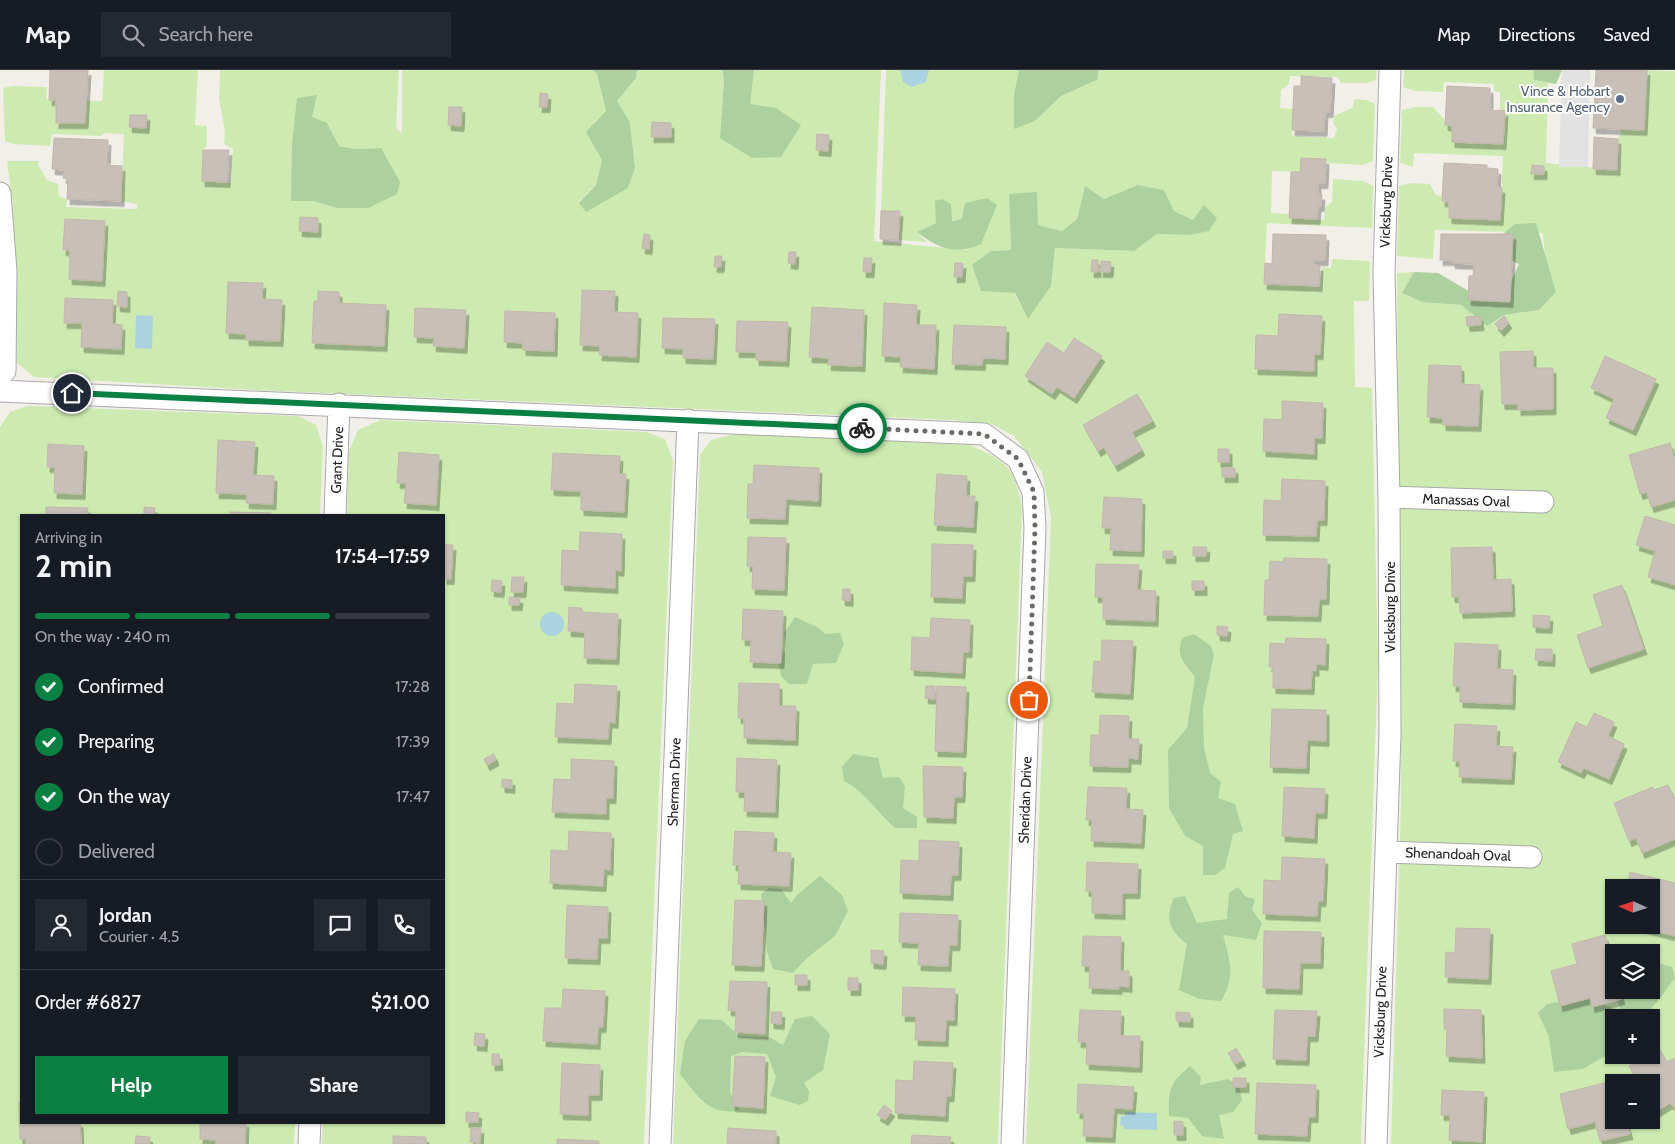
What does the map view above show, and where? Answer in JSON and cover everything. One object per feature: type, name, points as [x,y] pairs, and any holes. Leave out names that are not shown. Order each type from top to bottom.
[{"type":"street","name":"Vicksburg Drive","points":[[1376,1144],[1390,728],[1390,497],[1384,273],[1390,70]]},
{"type":"street","points":[[0,193],[6,271],[6,371],[0,377]]},
{"type":"street","points":[[0,391],[688,420]]},
{"type":"street","name":"Grant Drive","points":[[335,514],[339,404]]},
{"type":"street","name":"Sheridan Drive","points":[[688,420],[984,434],[1018,459],[1034,492],[1035,528],[1012,1144]]},
{"type":"street","name":"Sherman Drive","points":[[660,1144],[688,420]]},
{"type":"street","name":"Manassas Oval","points":[[1390,497],[1543,502]]},
{"type":"street","name":"Shenandoah Oval","points":[[1386,852],[1531,857]]},
{"type":"street","points":[[309,1144],[310,1124]]},
{"type":"green space","points":[[104,70],[198,70],[195,125],[207,126],[207,145],[203,150],[202,181],[231,183],[233,149],[224,144],[225,131],[219,98],[220,70],[399,70],[396,129],[402,133],[402,70],[593,70],[597,74],[606,112],[594,123],[602,160],[596,185],[579,202],[628,188],[635,168],[630,122],[617,101],[636,78],[637,70],[881,70],[874,241],[969,250],[962,219],[936,223],[917,232],[927,242],[898,240],[899,211],[881,211],[886,70],[1019,70],[1014,94],[1035,121],[1061,96],[1097,80],[1099,70],[1377,70],[1376,80],[1366,83],[1341,83],[1338,77],[1290,76],[1289,84],[1281,90],[1280,108],[1293,109],[1292,136],[1334,138],[1337,129],[1333,122],[1334,116],[1352,108],[1355,99],[1367,100],[1375,104],[1373,161],[1363,165],[1328,163],[1326,159],[1301,158],[1300,172],[1272,171],[1271,213],[1288,214],[1289,218],[1324,220],[1325,207],[1332,202],[1333,179],[1363,181],[1373,186],[1372,228],[1267,223],[1264,283],[1320,287],[1322,267],[1331,268],[1332,259],[1370,261],[1369,301],[1354,301],[1355,387],[1372,388],[1378,665],[1361,1144],[1026,1144],[1051,518],[1042,472],[1014,436],[992,424],[951,420],[257,390],[34,377],[17,363],[13,205],[7,161],[39,161],[38,165],[47,180],[58,184],[59,196],[67,199],[66,207],[137,209],[137,204],[121,201],[124,134],[104,133],[101,136],[52,134],[50,146],[14,144],[5,141],[3,88],[13,86],[47,87],[46,99],[56,100],[56,122],[84,123],[86,101],[102,101]],"holes":[[[327,123],[339,146],[356,149],[381,148],[337,208],[313,201],[292,201]],[[1138,185],[1164,190],[1174,211],[1193,220],[1189,235],[1157,234],[1134,251],[1055,248],[1051,286],[1028,318],[991,251],[1011,250],[1009,194],[1038,225],[1062,231],[1077,219],[1085,187],[1104,199]]]},
{"type":"green space","points":[[593,70],[637,70],[636,78],[617,101],[630,122],[635,168],[628,188],[586,212],[579,203],[596,185],[602,160],[586,132],[606,111],[597,74]]},
{"type":"green space","points":[[723,70],[754,70],[750,104],[776,108],[801,125],[781,157],[752,158],[720,138],[724,83]]},
{"type":"green space","points":[[1019,70],[1099,70],[1097,80],[1061,96],[1035,121],[1014,129],[1014,94]]},
{"type":"green space","points":[[1404,70],[1533,70],[1534,80],[1548,83],[1546,163],[1617,170],[1618,139],[1646,70],[1675,71],[1675,1144],[1391,1144],[1401,802],[1397,273],[1414,272],[1403,294],[1422,302],[1461,305],[1487,326],[1504,315],[1539,310],[1556,292],[1545,258],[1543,233],[1435,230],[1433,259],[1397,256],[1399,186],[1412,183],[1430,184],[1436,195],[1443,196],[1442,201],[1500,220],[1503,155],[1414,153],[1413,167],[1400,163],[1402,110],[1415,107],[1433,107],[1445,120],[1445,125],[1452,126],[1452,142],[1503,144],[1505,111],[1500,111],[1500,92],[1494,91],[1494,84],[1444,82],[1443,92],[1415,91],[1403,87]]},
{"type":"green space","points":[[1533,70],[1562,70],[1556,84],[1534,80]]},
{"type":"green space","points":[[317,95],[312,117],[327,123],[339,146],[356,149],[381,148],[400,182],[397,194],[368,208],[337,208],[313,201],[291,201],[292,144],[297,98]]},
{"type":"green space","points":[[1138,185],[1164,190],[1174,211],[1193,220],[1204,205],[1217,218],[1209,231],[1189,235],[1157,234],[1134,251],[1055,248],[1051,286],[1028,319],[1015,293],[981,291],[972,265],[991,251],[1011,250],[1009,194],[1037,192],[1038,225],[1062,231],[1077,219],[1085,186],[1104,199]]},
{"type":"green space","points":[[987,198],[997,205],[981,244],[972,248],[955,250],[939,246],[917,232],[936,223],[935,201],[942,199],[951,204],[952,221],[962,219],[965,203]]},
{"type":"green space","points":[[1536,223],[1556,292],[1539,310],[1504,315],[1487,326],[1461,305],[1422,302],[1402,293],[1414,272],[1438,273],[1477,296],[1509,286],[1519,264],[1501,256],[1497,239],[1515,224]]},
{"type":"green space","points":[[28,406],[298,416],[316,425],[323,447],[320,514],[20,514],[20,1124],[295,1124],[294,1144],[0,1144],[0,427],[10,412]]},
{"type":"green space","points":[[380,420],[646,432],[665,439],[673,461],[644,1144],[322,1144],[323,1124],[445,1124],[445,514],[347,514],[349,451],[358,430]]},
{"type":"green space","points":[[735,434],[970,445],[1001,462],[1008,468],[1016,483],[1022,508],[998,1144],[673,1144],[700,455],[711,440]]},
{"type":"green space","points":[[795,617],[819,628],[825,634],[840,633],[844,644],[836,663],[813,664],[807,684],[789,684],[781,676],[778,659],[786,650],[784,633]]},
{"type":"green space","points":[[1194,634],[1211,646],[1214,655],[1203,708],[1204,747],[1210,773],[1221,782],[1218,798],[1235,804],[1243,831],[1233,834],[1225,868],[1215,875],[1203,875],[1203,846],[1185,836],[1169,808],[1168,750],[1187,728],[1195,677],[1180,655],[1180,645],[1182,638]]},
{"type":"green space","points":[[853,754],[878,758],[883,778],[899,777],[905,786],[903,808],[917,817],[917,828],[895,828],[864,796],[844,781],[842,767]]},
{"type":"green space","points":[[820,876],[842,895],[848,911],[835,936],[807,958],[793,973],[773,969],[767,952],[761,894],[769,888],[781,889],[791,903],[797,895]]},
{"type":"green space","points":[[1238,887],[1246,897],[1255,899],[1252,910],[1262,923],[1256,940],[1223,935],[1229,961],[1230,976],[1229,984],[1221,1001],[1199,999],[1179,990],[1187,944],[1176,934],[1170,924],[1169,912],[1174,898],[1185,896],[1197,923],[1227,919],[1229,893]]},
{"type":"green space","points":[[1660,964],[1672,967],[1675,978],[1660,998]]},
{"type":"green space","points":[[1584,997],[1616,1009],[1605,1009],[1605,1056],[1583,1069],[1554,1072],[1549,1037],[1538,1013],[1547,1004]]},
{"type":"green space","points":[[1617,999],[1659,999],[1650,1009],[1620,1009]]},
{"type":"green space","points":[[812,1016],[830,1034],[823,1070],[804,1083],[809,1091],[808,1101],[800,1105],[770,1096],[776,1077],[767,1054],[742,1052],[731,1056],[730,1093],[739,1110],[720,1110],[712,1107],[698,1096],[680,1074],[685,1041],[699,1019],[722,1020],[739,1036],[769,1037],[783,1045],[795,1019]]},
{"type":"green space","points":[[1190,1066],[1201,1077],[1200,1085],[1228,1079],[1239,1086],[1242,1100],[1233,1112],[1219,1115],[1224,1139],[1202,1136],[1188,1118],[1169,1116],[1169,1099],[1174,1082]]},
{"type":"shaded area","points":[[1562,70],[1590,70],[1588,167],[1559,167]]},
{"type":"water","points":[[900,70],[929,70],[926,82],[912,87],[903,82]]},
{"type":"water","points":[[136,315],[153,316],[152,349],[135,348]]},
{"type":"water","points":[[552,612],[561,615],[564,624],[561,633],[552,636],[543,633],[540,624],[543,615]]},
{"type":"water","points":[[1125,1112],[1157,1113],[1157,1130],[1123,1129],[1124,1126],[1120,1125],[1121,1116],[1125,1116]]},
{"type":"building","points":[[50,70],[88,70],[85,123],[56,123],[56,100],[49,100]]},
{"type":"building","name":"Vince & Hobart Insurance Agency","points":[[1596,70],[1647,70],[1644,130],[1593,128]]},
{"type":"building","points":[[1301,76],[1332,78],[1330,112],[1325,112],[1324,131],[1292,130],[1294,86],[1301,86]]},
{"type":"building","points":[[1447,86],[1490,88],[1490,110],[1505,111],[1503,144],[1452,142],[1452,126],[1445,125]]},
{"type":"building","points":[[540,93],[548,94],[547,107],[539,107]]},
{"type":"building","points":[[449,107],[462,107],[461,126],[448,125]]},
{"type":"building","points":[[130,115],[147,115],[146,128],[129,127]]},
{"type":"building","points":[[652,122],[671,123],[671,137],[651,137]]},
{"type":"building","points":[[817,134],[829,135],[828,151],[816,150]]},
{"type":"building","points":[[1594,137],[1618,139],[1617,170],[1593,169]]},
{"type":"building","points":[[54,138],[108,140],[107,165],[122,166],[121,201],[67,199],[68,179],[63,178],[64,170],[52,169]]},
{"type":"building","points":[[203,150],[229,150],[227,182],[202,181]]},
{"type":"building","points":[[1301,158],[1326,159],[1325,183],[1318,183],[1318,194],[1322,195],[1321,206],[1318,206],[1317,219],[1289,218],[1291,172],[1300,172]]},
{"type":"building","points":[[1444,163],[1487,165],[1487,168],[1498,169],[1497,187],[1502,188],[1500,220],[1449,218],[1449,202],[1442,201]]},
{"type":"building","points":[[1532,165],[1544,166],[1544,174],[1531,174]]},
{"type":"building","points":[[881,211],[900,211],[898,240],[880,239]]},
{"type":"building","points":[[300,217],[318,218],[318,232],[299,231]]},
{"type":"building","points":[[65,219],[105,221],[102,281],[69,279],[70,250],[63,250]]},
{"type":"building","points":[[644,234],[650,235],[649,249],[642,248]]},
{"type":"building","points":[[1273,234],[1326,235],[1325,260],[1314,260],[1314,265],[1320,266],[1319,286],[1264,284],[1265,263],[1272,264]]},
{"type":"building","points":[[1441,234],[1513,234],[1510,302],[1468,300],[1469,276],[1473,276],[1474,264],[1452,263],[1452,260],[1440,260]]},
{"type":"building","points":[[789,252],[796,252],[795,264],[788,263]]},
{"type":"building","points":[[715,256],[722,256],[721,267],[714,267]]},
{"type":"building","points":[[864,258],[872,258],[871,272],[863,272]]},
{"type":"building","points":[[1092,260],[1098,260],[1098,272],[1091,272]]},
{"type":"building","points":[[1101,261],[1111,262],[1110,272],[1100,272]]},
{"type":"building","points":[[955,263],[963,263],[962,277],[954,277]]},
{"type":"building","points":[[228,282],[263,283],[262,299],[282,300],[280,341],[246,340],[246,334],[226,333]]},
{"type":"building","points":[[582,290],[615,291],[614,312],[638,313],[636,357],[599,355],[600,346],[580,345]]},
{"type":"building","points":[[118,291],[127,292],[127,307],[117,306]]},
{"type":"building","points":[[318,291],[339,292],[339,303],[386,305],[384,346],[312,343],[314,301],[318,301]]},
{"type":"building","points":[[65,298],[113,300],[112,324],[122,325],[121,349],[81,347],[82,323],[64,323]]},
{"type":"building","points":[[884,303],[917,305],[916,325],[936,325],[934,369],[900,367],[901,357],[882,356]]},
{"type":"building","points":[[812,307],[864,310],[862,366],[828,365],[829,358],[809,357]]},
{"type":"building","points":[[415,308],[466,310],[464,348],[433,346],[434,338],[414,337]]},
{"type":"building","points":[[505,311],[555,313],[554,351],[523,350],[523,343],[504,342]]},
{"type":"building","points":[[1279,314],[1322,316],[1320,354],[1314,354],[1314,371],[1255,369],[1256,335],[1278,336]]},
{"type":"building","points":[[1480,316],[1481,325],[1467,326],[1466,317]]},
{"type":"building","points":[[1504,316],[1509,323],[1501,331],[1495,324]]},
{"type":"building","points":[[663,318],[715,319],[713,359],[683,358],[683,349],[662,348]]},
{"type":"building","points":[[737,321],[788,322],[786,361],[756,360],[756,352],[736,352]]},
{"type":"building","points":[[954,325],[1006,327],[1005,359],[983,358],[982,365],[952,364]]},
{"type":"building","points":[[1074,338],[1102,356],[1074,398],[1057,387],[1052,394],[1025,376],[1047,342],[1064,353]]},
{"type":"building","points":[[1533,351],[1533,368],[1553,368],[1553,409],[1518,410],[1518,404],[1502,404],[1500,352]]},
{"type":"building","points":[[1605,356],[1656,379],[1633,430],[1606,418],[1614,399],[1591,388]]},
{"type":"building","points":[[1429,365],[1461,366],[1461,384],[1480,385],[1478,426],[1443,425],[1443,418],[1427,417]]},
{"type":"building","points":[[1137,394],[1153,421],[1132,432],[1142,450],[1115,466],[1104,447],[1098,451],[1083,425]]},
{"type":"building","points":[[1282,401],[1323,403],[1322,438],[1314,438],[1314,454],[1263,451],[1264,419],[1282,420]]},
{"type":"building","points":[[218,440],[255,442],[253,475],[274,476],[273,504],[246,503],[247,494],[216,493]]},
{"type":"building","points":[[1670,443],[1675,461],[1675,500],[1651,507],[1647,492],[1640,494],[1629,455]]},
{"type":"building","points":[[48,444],[84,446],[82,494],[54,493],[55,467],[47,467]]},
{"type":"building","points":[[1218,449],[1229,449],[1229,462],[1218,462]]},
{"type":"building","points":[[399,452],[439,455],[436,505],[404,503],[406,483],[397,483]]},
{"type":"building","points":[[553,453],[620,456],[619,474],[626,474],[624,512],[581,510],[581,491],[551,490]]},
{"type":"building","points":[[754,465],[819,468],[818,501],[786,499],[785,519],[747,518],[748,484],[753,484]]},
{"type":"building","points":[[1222,468],[1235,468],[1235,477],[1222,477]]},
{"type":"building","points":[[937,474],[967,476],[966,496],[975,496],[973,527],[934,525]]},
{"type":"building","points":[[1282,479],[1325,481],[1324,520],[1317,520],[1316,536],[1263,535],[1264,500],[1281,501]]},
{"type":"building","points":[[1104,497],[1142,499],[1141,551],[1110,550],[1111,528],[1102,528]]},
{"type":"building","points":[[46,507],[88,508],[87,514],[46,514]]},
{"type":"building","points":[[144,507],[155,508],[154,514],[144,514]]},
{"type":"building","points":[[230,512],[271,513],[271,514],[230,514]]},
{"type":"building","points":[[1645,516],[1675,525],[1675,585],[1648,577],[1655,551],[1636,545]]},
{"type":"building","points":[[580,532],[622,534],[621,571],[615,570],[615,588],[561,585],[562,550],[579,551]]},
{"type":"building","points":[[748,537],[786,538],[784,590],[752,589],[753,566],[747,566]]},
{"type":"building","points":[[932,544],[973,545],[972,576],[963,576],[962,598],[931,597]]},
{"type":"building","points":[[445,545],[453,545],[451,579],[445,579]]},
{"type":"building","points":[[1193,547],[1207,547],[1206,556],[1193,556]]},
{"type":"building","points":[[1492,547],[1493,580],[1511,579],[1512,611],[1460,613],[1459,597],[1452,597],[1451,548]]},
{"type":"building","points":[[1163,551],[1173,551],[1173,558],[1163,558]]},
{"type":"building","points":[[1284,558],[1327,559],[1326,599],[1319,599],[1318,616],[1264,615],[1265,580],[1269,580],[1270,561],[1283,562]]},
{"type":"building","points":[[1096,564],[1139,565],[1137,590],[1156,591],[1155,621],[1103,619],[1103,597],[1095,597]]},
{"type":"building","points":[[512,577],[524,577],[523,592],[511,592]]},
{"type":"building","points":[[492,580],[502,581],[501,592],[491,591]]},
{"type":"building","points":[[1192,581],[1204,581],[1204,590],[1192,590]]},
{"type":"building","points":[[1622,585],[1644,649],[1588,668],[1577,635],[1603,626],[1593,595]]},
{"type":"building","points":[[843,589],[850,589],[850,601],[842,600]]},
{"type":"building","points":[[509,597],[520,598],[519,605],[509,605]]},
{"type":"building","points":[[569,607],[582,608],[582,612],[618,614],[616,659],[584,658],[585,632],[568,631]]},
{"type":"building","points":[[743,609],[783,611],[781,663],[750,662],[751,640],[742,640]]},
{"type":"building","points":[[1533,615],[1550,616],[1549,628],[1533,627]]},
{"type":"building","points":[[931,618],[970,620],[969,652],[963,652],[962,673],[911,670],[912,637],[930,638]]},
{"type":"building","points":[[1217,626],[1228,627],[1227,636],[1217,635]]},
{"type":"building","points":[[1286,638],[1326,639],[1325,665],[1316,664],[1316,671],[1312,670],[1311,689],[1273,688],[1273,667],[1269,667],[1270,643],[1285,644]]},
{"type":"building","points":[[1102,640],[1133,641],[1130,694],[1092,692],[1094,661],[1101,662]]},
{"type":"building","points":[[1455,643],[1498,645],[1497,669],[1513,670],[1512,704],[1460,702],[1460,686],[1453,686]]},
{"type":"building","points":[[1536,649],[1552,649],[1552,661],[1535,660]]},
{"type":"building","points":[[739,683],[779,684],[779,706],[796,706],[795,740],[744,738],[744,718],[738,718]]},
{"type":"building","points":[[575,684],[617,686],[615,723],[609,722],[608,739],[555,737],[557,703],[574,704]]},
{"type":"building","points":[[926,686],[935,686],[935,699],[925,698]]},
{"type":"building","points":[[937,686],[966,687],[963,752],[935,751]]},
{"type":"building","points":[[1272,709],[1326,710],[1326,741],[1307,740],[1306,768],[1270,767]]},
{"type":"building","points":[[1594,713],[1614,722],[1608,736],[1624,744],[1609,779],[1584,768],[1581,773],[1558,762],[1576,722],[1587,727]]},
{"type":"building","points":[[1100,715],[1129,716],[1128,739],[1139,739],[1138,759],[1128,758],[1128,767],[1090,766],[1091,735],[1099,735]]},
{"type":"building","points":[[1455,724],[1497,726],[1496,746],[1513,747],[1511,779],[1459,777],[1460,761],[1453,761]]},
{"type":"building","points":[[494,754],[496,760],[487,765],[484,759]]},
{"type":"building","points":[[737,758],[777,760],[775,812],[744,811],[745,792],[736,792]]},
{"type":"building","points":[[571,759],[614,761],[613,798],[606,798],[606,814],[552,812],[554,779],[571,780]]},
{"type":"building","points":[[923,766],[963,767],[962,797],[954,797],[953,818],[924,817]]},
{"type":"building","points":[[502,779],[512,780],[512,788],[502,787]]},
{"type":"building","points":[[1668,785],[1675,800],[1675,839],[1642,853],[1636,838],[1629,841],[1614,803],[1653,787],[1654,790]]},
{"type":"building","points":[[1088,787],[1127,788],[1126,809],[1143,810],[1141,843],[1091,841],[1092,820],[1086,820]]},
{"type":"building","points":[[1284,787],[1325,789],[1324,813],[1315,813],[1314,838],[1282,836]]},
{"type":"building","points":[[569,831],[611,833],[610,870],[604,869],[603,886],[550,883],[551,850],[568,851]]},
{"type":"building","points":[[735,831],[774,833],[773,852],[791,853],[789,886],[738,884],[739,865],[733,865]]},
{"type":"building","points":[[919,840],[959,842],[958,875],[951,875],[950,895],[900,893],[901,860],[919,861]]},
{"type":"building","points":[[1282,857],[1325,859],[1323,901],[1318,901],[1317,916],[1263,914],[1264,880],[1281,881]]},
{"type":"building","points":[[1087,862],[1138,864],[1137,893],[1122,893],[1122,914],[1092,913],[1092,891],[1086,891]]},
{"type":"building","points":[[1630,872],[1659,879],[1629,879]]},
{"type":"building","points":[[1660,879],[1675,883],[1675,936],[1660,932]]},
{"type":"building","points":[[735,900],[764,901],[761,966],[732,965]]},
{"type":"building","points":[[567,905],[608,907],[607,938],[598,938],[597,959],[565,958]]},
{"type":"building","points":[[900,913],[958,915],[957,945],[949,945],[948,966],[918,965],[919,943],[899,942]]},
{"type":"building","points":[[1456,928],[1490,929],[1488,979],[1445,977],[1446,952],[1455,953]]},
{"type":"building","points":[[1264,931],[1321,932],[1320,963],[1300,963],[1299,989],[1263,988]]},
{"type":"building","points":[[1605,935],[1607,944],[1605,944],[1605,999],[1622,999],[1592,1007],[1590,998],[1560,1006],[1551,971],[1577,964],[1572,944]]},
{"type":"building","points":[[1083,936],[1121,937],[1120,971],[1129,971],[1129,987],[1119,986],[1119,989],[1089,988],[1090,966],[1082,966]]},
{"type":"building","points":[[871,950],[884,951],[883,964],[871,963]]},
{"type":"building","points":[[795,975],[807,975],[807,985],[795,985]]},
{"type":"building","points":[[848,978],[858,978],[858,990],[848,990]]},
{"type":"building","points":[[730,981],[767,982],[765,1034],[735,1032],[736,1011],[728,1010]]},
{"type":"building","points":[[903,987],[955,989],[954,1020],[946,1020],[945,1041],[915,1040],[916,1016],[902,1016]]},
{"type":"building","points":[[563,989],[605,991],[603,1027],[598,1027],[597,1044],[543,1041],[545,1008],[562,1008]]},
{"type":"building","points":[[1444,1009],[1481,1010],[1482,1058],[1446,1056],[1447,1029],[1444,1029]]},
{"type":"building","points":[[1080,1010],[1121,1011],[1120,1036],[1140,1036],[1139,1067],[1086,1064],[1087,1042],[1078,1042]]},
{"type":"building","points":[[1275,1010],[1317,1011],[1315,1036],[1307,1036],[1306,1060],[1273,1059]]},
{"type":"building","points":[[771,1012],[782,1012],[781,1024],[771,1023]]},
{"type":"building","points":[[1176,1012],[1190,1013],[1190,1022],[1176,1021]]},
{"type":"building","points":[[475,1033],[485,1034],[484,1046],[474,1045]]},
{"type":"building","points":[[1236,1048],[1243,1060],[1235,1064],[1228,1053]]},
{"type":"building","points":[[1660,1050],[1667,1062],[1675,1058],[1675,1109],[1670,1103],[1660,1109],[1660,1074],[1634,1074],[1629,1066],[1633,1064],[1660,1064]]},
{"type":"building","points":[[492,1054],[499,1054],[500,1065],[492,1065]]},
{"type":"building","points":[[735,1056],[765,1057],[763,1108],[732,1106]]},
{"type":"building","points":[[914,1061],[953,1063],[951,1096],[946,1096],[945,1116],[895,1113],[896,1080],[913,1081]]},
{"type":"building","points":[[562,1063],[600,1065],[599,1095],[588,1095],[588,1115],[560,1114]]},
{"type":"building","points":[[1233,1078],[1246,1078],[1246,1087],[1233,1087]]},
{"type":"building","points":[[1257,1083],[1316,1085],[1315,1117],[1308,1117],[1307,1136],[1255,1134]]},
{"type":"building","points":[[1605,1083],[1605,1129],[1629,1129],[1630,1134],[1600,1141],[1595,1122],[1568,1129],[1560,1094]]},
{"type":"building","points":[[1078,1084],[1134,1087],[1132,1109],[1114,1108],[1112,1137],[1083,1136],[1084,1113],[1077,1113]]},
{"type":"building","points":[[1442,1090],[1484,1092],[1482,1142],[1449,1140],[1450,1115],[1441,1115]]},
{"type":"building","points":[[19,1102],[20,1124],[80,1124],[81,1144],[26,1144],[26,1139],[20,1139]]},
{"type":"building","points":[[884,1105],[892,1111],[885,1120],[877,1115]]},
{"type":"building","points":[[466,1112],[479,1113],[478,1122],[466,1122]]},
{"type":"building","points":[[1174,1121],[1183,1122],[1183,1135],[1174,1135]]},
{"type":"building","points":[[200,1124],[246,1124],[245,1144],[216,1144],[216,1140],[200,1139]]},
{"type":"building","points":[[471,1128],[481,1128],[480,1143],[470,1142]]},
{"type":"building","points":[[728,1128],[776,1131],[776,1144],[727,1144]]},
{"type":"building","points":[[912,1135],[951,1137],[950,1144],[911,1144]]},
{"type":"building","points":[[136,1136],[150,1137],[149,1144],[135,1144]]},
{"type":"building","points":[[393,1136],[426,1137],[426,1144],[393,1144]]},
{"type":"building","points":[[557,1139],[599,1141],[599,1144],[557,1144]]},
{"type":"way so far","points":[[862,428],[984,434],[1018,459],[1034,492],[1035,528],[1029,700]]},
{"type":"place","name":"Vince & Hobart Insurance Agency","points":[[1620,99]]},
{"type":"route","points":[[72,393],[862,428]]}]
